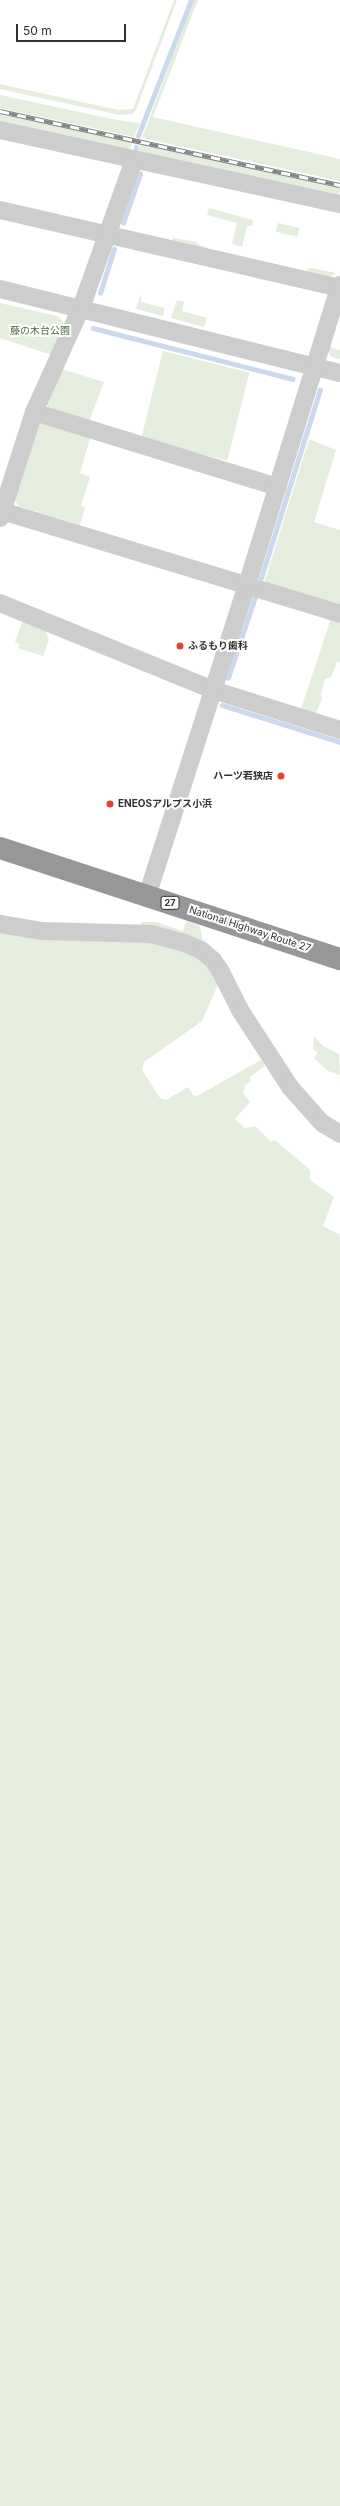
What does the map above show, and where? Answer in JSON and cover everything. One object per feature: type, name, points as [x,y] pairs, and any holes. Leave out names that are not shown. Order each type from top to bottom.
[{"type":"highway","name":"National Highway Route 27","points":[[0,848],[340,959]]},
{"type":"street","points":[[0,130],[340,204]]},
{"type":"street","points":[[134,160],[81,308],[34,412],[1,515],[247,585],[340,614]]},
{"type":"street","points":[[0,210],[340,287],[247,585],[147,896]]},
{"type":"street","points":[[0,289],[340,373]]},
{"type":"street","points":[[34,412],[278,487]]},
{"type":"street","points":[[0,603],[213,690],[340,730]]},
{"type":"street","points":[[0,924],[42,931],[151,934],[185,943],[201,950],[213,960],[221,972],[240,1010],[290,1087],[322,1123],[340,1134]]},
{"type":"green space","points":[[174,0],[177,0],[136,110],[132,114],[120,115],[0,89],[0,84],[118,110],[133,109]]},
{"type":"green space","points":[[194,0],[198,0],[153,117],[340,159],[340,181],[142,138]]},
{"type":"green space","points":[[0,95],[117,120],[140,123],[134,137],[0,108]]},
{"type":"green space","points":[[0,114],[132,142],[130,151],[0,123]]},
{"type":"green space","points":[[140,145],[340,188],[339,196],[138,154]]},
{"type":"green space","points":[[209,208],[253,220],[252,226],[247,226],[242,247],[232,244],[237,223],[207,215]]},
{"type":"green space","points":[[278,223],[299,228],[297,237],[276,232]]},
{"type":"green space","points":[[173,238],[197,242],[196,244],[208,248],[209,252],[171,243]]},
{"type":"green space","points":[[312,268],[336,273],[327,279],[306,274],[308,269]]},
{"type":"green space","points":[[141,293],[141,302],[165,308],[163,316],[136,309]]},
{"type":"green space","points":[[177,300],[184,302],[182,311],[207,318],[204,327],[171,318]]},
{"type":"green space","name":"藤の木台公園","points":[[0,303],[57,316],[62,320],[64,328],[52,355],[0,338]]},
{"type":"green space","points":[[330,343],[332,348],[340,350],[340,359],[331,357],[328,351]]},
{"type":"green space","points":[[163,351],[249,373],[227,461],[141,439]]},
{"type":"green space","points":[[61,369],[104,382],[88,424],[52,413],[46,403]]},
{"type":"green space","points":[[44,421],[91,435],[80,473],[90,477],[81,506],[85,507],[80,525],[18,506],[14,498],[37,424]]},
{"type":"green space","points":[[309,439],[336,450],[314,522],[340,530],[340,607],[267,584],[265,580]]},
{"type":"green space","points":[[331,618],[340,621],[340,662],[337,662],[331,677],[325,679],[321,693],[322,699],[316,713],[301,709]]},
{"type":"green space","points":[[23,620],[45,629],[49,640],[43,656],[18,648],[20,644],[15,642]]},
{"type":"green space","points":[[186,921],[200,926],[203,943],[140,925],[142,922],[156,922],[183,931]]},
{"type":"green space","points":[[0,929],[167,943],[206,961],[219,982],[202,1021],[144,1062],[142,1070],[160,1098],[166,1100],[188,1087],[194,1096],[199,1095],[261,1060],[265,1066],[250,1077],[250,1082],[245,1085],[243,1093],[250,1102],[235,1119],[245,1128],[255,1126],[271,1142],[275,1140],[310,1170],[310,1180],[334,1197],[323,1226],[340,1235],[340,2506],[0,2506]]},
{"type":"green space","points":[[314,1036],[323,1046],[339,1054],[340,1075],[328,1071],[314,1058],[318,1053],[313,1049]]},
{"type":"waterway","points":[[138,136],[191,0]]},
{"type":"waterway","points":[[135,153],[136,147]]},
{"type":"waterway","points":[[123,223],[140,174]]},
{"type":"waterway","points":[[100,293],[114,249]]},
{"type":"waterway","points":[[93,328],[293,379]]},
{"type":"waterway","points":[[261,578],[320,390]]},
{"type":"waterway","points":[[228,678],[255,597]]},
{"type":"waterway","points":[[222,705],[340,742]]},
{"type":"railway","points":[[0,111],[340,185]]},
{"type":"place","name":"ふるもり歯科","points":[[180,646]]},
{"type":"place","name":"ハーツ若狭店","points":[[281,776]]},
{"type":"place","name":"ENEOSアルプス小浜","points":[[110,804]]}]
